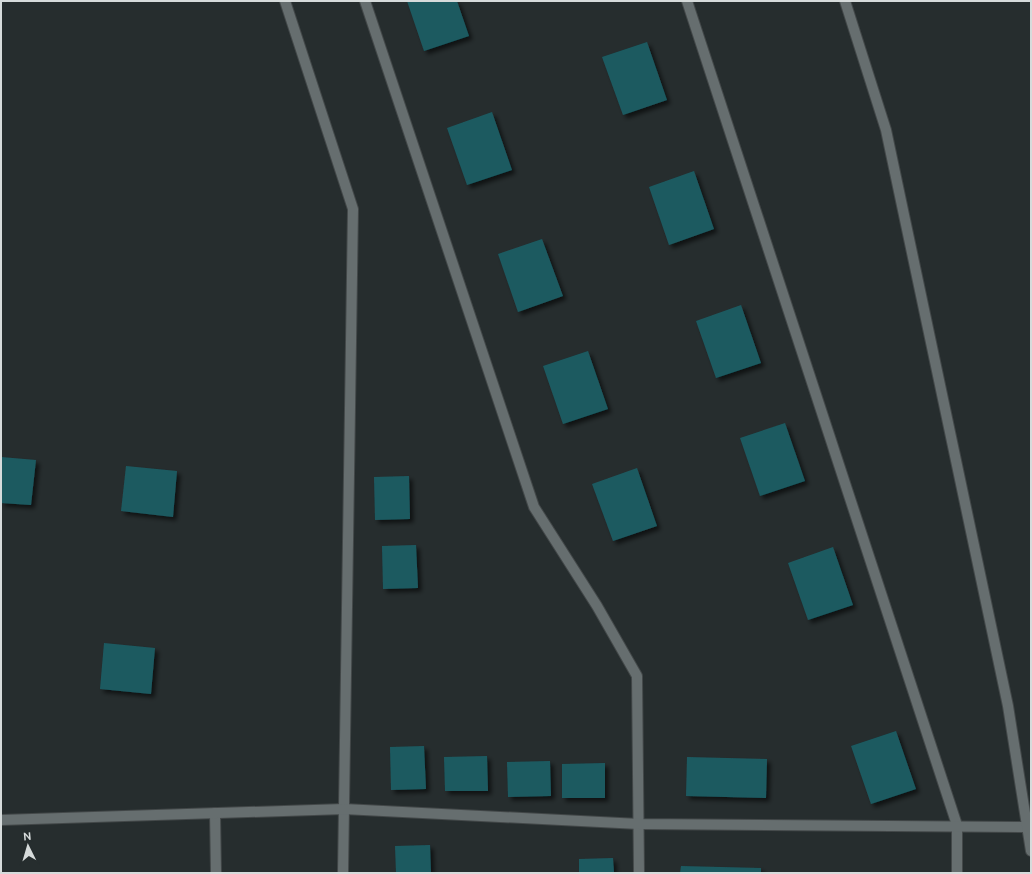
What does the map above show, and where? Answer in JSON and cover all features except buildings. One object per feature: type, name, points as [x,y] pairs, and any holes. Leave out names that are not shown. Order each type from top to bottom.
[{"type":"street","points":[[285,1],[353,209],[343,873]]},
{"type":"street","points":[[365,1],[534,507],[597,606],[637,676],[639,873]]},
{"type":"street","points":[[687,1],[957,825],[957,873]]},
{"type":"street","points":[[845,1],[886,130],[1008,706],[1031,851]]},
{"type":"street","points":[[1,820],[344,809],[639,824],[1027,826]]},
{"type":"street","points":[[215,813],[216,873]]}]
